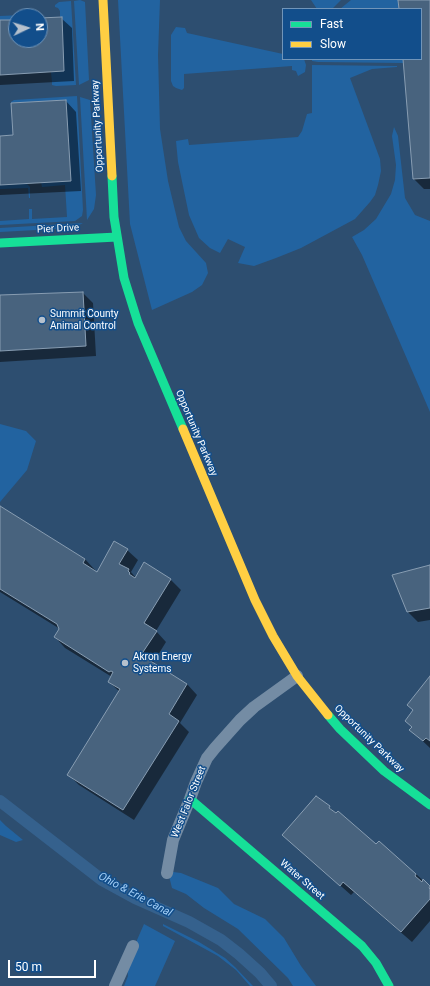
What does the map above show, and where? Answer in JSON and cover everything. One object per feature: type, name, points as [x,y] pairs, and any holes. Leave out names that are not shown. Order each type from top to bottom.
[{"type":"main road","name":"Opportunity Parkway","points":[[102,0],[114,217],[124,278],[138,323],[255,600],[273,636],[297,676],[318,704],[340,729],[384,770],[430,805]]},
{"type":"main road","name":"Pier Drive","points":[[0,243],[117,236]]},
{"type":"main road","name":"Water Street","points":[[190,799],[362,946],[376,963],[389,986]]},
{"type":"street","name":"West Falor Street","points":[[167,873],[173,840],[201,771],[214,748],[254,707],[297,676]]},
{"type":"street","points":[[115,986],[133,946]]},
{"type":"shaded area","points":[[80,0],[85,2],[89,80],[79,85],[74,1]]},
{"type":"shaded area","points":[[118,0],[160,0],[158,55],[160,129],[168,181],[179,227],[186,241],[206,263],[208,273],[202,285],[192,292],[152,310],[130,224]]},
{"type":"shaded area","points":[[311,0],[341,0],[333,8],[316,8]]},
{"type":"shaded area","points":[[351,0],[398,0],[399,8],[341,8]]},
{"type":"shaded area","points":[[71,1],[76,85],[56,86],[52,85],[51,72],[64,71],[62,17],[60,17],[60,11],[55,7],[55,5],[59,2]]},
{"type":"shaded area","points":[[0,16],[8,16],[8,20],[0,20]]},
{"type":"shaded area","points":[[176,27],[185,28],[187,33],[282,54],[282,60],[304,60],[306,65],[305,72],[298,76],[296,71],[292,70],[292,66],[184,74],[184,88],[182,90],[173,86],[171,81],[171,35]]},
{"type":"shaded area","points":[[403,60],[403,63],[318,62],[312,61]]},
{"type":"shaded area","points":[[312,65],[397,66],[372,69],[350,78],[380,159],[381,171],[375,195],[355,219],[301,248],[254,266],[238,263],[245,247],[228,239],[220,253],[210,248],[199,238],[189,215],[178,162],[176,141],[188,139],[189,145],[298,137],[302,131],[307,114],[312,113]]},
{"type":"shaded area","points":[[77,96],[83,210],[82,216],[75,221],[0,225],[0,221],[29,219],[29,209],[32,209],[32,219],[67,217],[65,185],[42,187],[41,182],[71,181],[66,100],[11,102],[14,100]]},
{"type":"shaded area","points":[[80,97],[90,100],[96,195],[94,209],[87,220]]},
{"type":"shaded area","points":[[394,127],[398,136],[405,198],[415,215],[430,221],[430,412],[362,255],[352,237],[364,230],[376,219],[391,194],[395,180],[396,165],[392,136]]},
{"type":"shaded area","points":[[26,183],[30,187],[30,198],[28,188],[0,189],[0,185]]},
{"type":"shaded area","points":[[83,223],[73,228],[0,232],[0,228]]},
{"type":"shaded area","points":[[0,424],[26,431],[36,441],[27,470],[0,502]]},
{"type":"shaded area","points":[[0,820],[23,840],[16,842],[0,835]]},
{"type":"shaded area","points":[[173,872],[181,873],[218,888],[234,904],[265,919],[284,938],[301,966],[316,986],[293,986],[288,978],[238,929],[204,908],[186,894],[172,888],[169,876]]},
{"type":"shaded area","points":[[144,924],[175,941],[155,986],[124,986],[128,976],[127,963]]},
{"type":"shaded area","points":[[163,924],[199,942],[225,958],[253,986],[250,986],[236,970],[218,956],[163,926]]},
{"type":"building","points":[[398,0],[430,0],[430,178],[413,179],[403,60],[422,60],[422,8],[399,8]]},
{"type":"building","points":[[62,17],[64,71],[0,75],[0,20],[8,20],[8,48],[48,48],[48,18]]},
{"type":"building","points":[[66,100],[71,181],[0,185],[0,136],[13,135],[11,103]]},
{"type":"building","name":"Summit County Animal Control","points":[[83,292],[86,346],[0,351],[0,295]]},
{"type":"building","name":"Akron Energy Systems","points":[[0,506],[85,559],[83,563],[97,572],[114,541],[128,549],[119,564],[129,569],[129,574],[135,578],[144,562],[171,579],[144,623],[157,631],[141,655],[187,684],[169,714],[179,721],[123,810],[67,775],[120,689],[108,682],[113,672],[109,672],[54,637],[59,629],[57,624],[0,589]]},
{"type":"building","points":[[430,565],[430,608],[407,612],[392,575]]},
{"type":"building","points":[[430,676],[430,741],[426,738],[423,741],[409,730],[412,727],[405,721],[413,710],[407,705]]},
{"type":"building","points":[[316,796],[330,806],[329,808],[336,813],[338,811],[376,844],[379,841],[416,874],[415,876],[422,882],[423,879],[430,886],[430,899],[401,932],[343,882],[340,886],[282,835]]},
{"type":"waterway","name":"Ohio & Erie Canal","points":[[0,801],[102,880],[135,898],[189,922],[221,940],[260,973],[271,986]]},
{"type":"traffic: fast","points":[[112,176],[114,217],[124,278],[138,323],[183,429]]},
{"type":"traffic: fast","points":[[0,243],[117,237]]},
{"type":"traffic: fast","points":[[328,715],[340,729],[384,771],[430,805]]},
{"type":"traffic: fast","points":[[190,799],[362,946],[376,963],[389,986]]},
{"type":"traffic: slow","points":[[103,0],[112,176]]},
{"type":"traffic: slow","points":[[183,429],[255,600],[273,636],[297,676],[328,715]]},
{"type":"place","name":"Summit County Animal Control","points":[[42,320]]},
{"type":"place","name":"Akron Energy Systems","points":[[125,663]]}]
